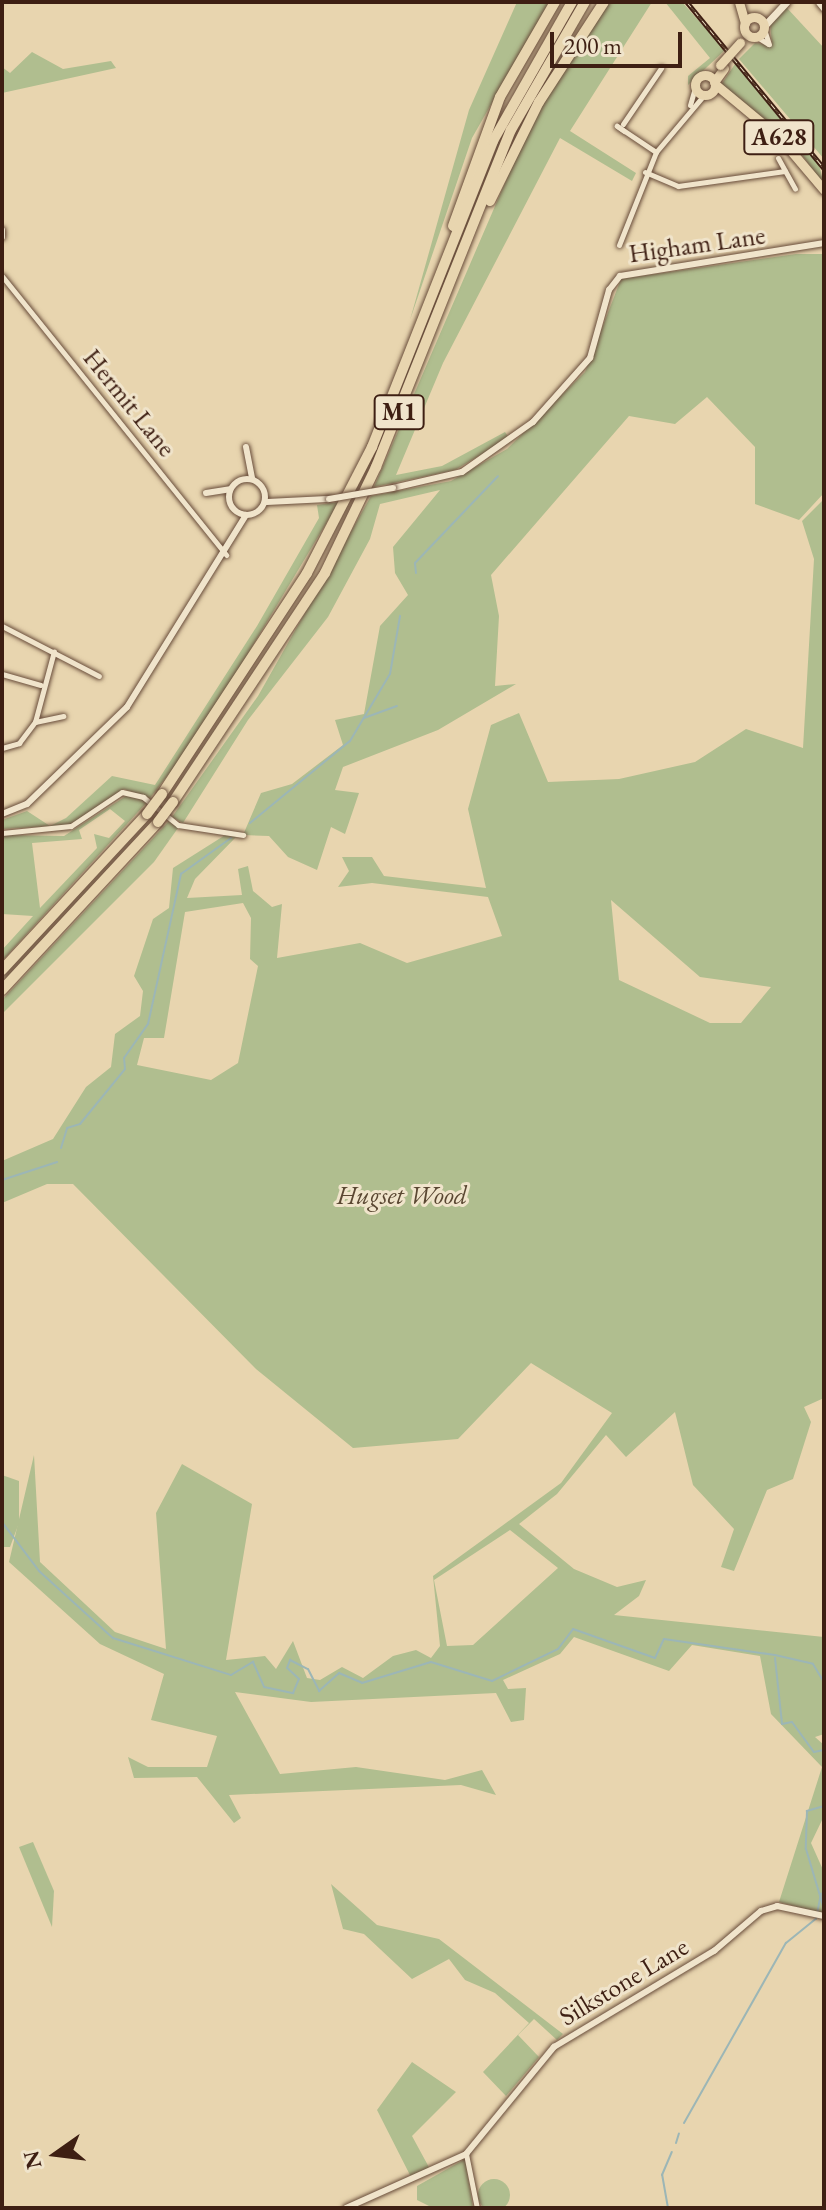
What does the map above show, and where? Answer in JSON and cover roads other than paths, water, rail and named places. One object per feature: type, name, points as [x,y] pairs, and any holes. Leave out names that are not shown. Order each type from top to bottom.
[{"type":"highway","name":"M1","points":[[433,297],[479,143],[555,2]]},
{"type":"highway","name":"M1","points":[[2,970],[147,814],[307,573],[372,447],[499,127],[572,2]]},
{"type":"highway","name":"M1","points":[[445,299],[511,130],[585,2]]},
{"type":"highway","name":"M1","points":[[2,990],[158,822],[325,573],[445,299],[535,109],[604,2]]},
{"type":"highway","points":[[739,2],[755,27]]},
{"type":"highway","points":[[746,2],[755,27]]},
{"type":"highway","points":[[696,84],[710,86],[722,66],[755,27]]},
{"type":"highway","name":"A628","points":[[710,86],[780,138],[824,190]]},
{"type":"main road","points":[[755,27],[786,2]]},
{"type":"main road","points":[[819,2],[824,8]]},
{"type":"street","points":[[612,140],[661,68]]},
{"type":"street","points":[[689,106],[696,84]]},
{"type":"street","points":[[619,245],[645,172],[656,152],[689,106],[710,86]]},
{"type":"street","points":[[610,122],[656,152]]},
{"type":"street","points":[[778,158],[795,189]]},
{"type":"street","points":[[645,172],[678,186],[785,171]]},
{"type":"street","name":"Higham Lane","points":[[294,502],[393,488],[462,472],[533,422],[590,358],[609,290],[620,276],[824,243]]},
{"type":"street","name":"Hermit Lane","points":[[2,276],[226,555]]},
{"type":"street","points":[[229,501],[206,493],[230,489],[238,481],[246,447],[255,480],[294,502]]},
{"type":"street","points":[[238,481],[255,480]]},
{"type":"street","points":[[263,487],[265,502]]},
{"type":"street","points":[[230,489],[229,501],[236,512],[236,539]]},
{"type":"street","points":[[2,814],[27,804],[127,707],[236,539],[246,515],[265,502],[294,502]]},
{"type":"street","points":[[236,512],[246,515]]},
{"type":"street","points":[[2,626],[99,676]]},
{"type":"street","points":[[2,748],[19,743],[35,722],[40,685],[54,651]]},
{"type":"street","points":[[2,674],[40,685]]},
{"type":"street","points":[[35,722],[63,716]]},
{"type":"street","points":[[2,833],[71,826],[122,792],[143,797],[178,825],[243,835]]},
{"type":"street","name":"Silkstone Lane","points":[[346,2208],[466,2154],[532,2071],[575,2032],[670,1980],[769,1906],[824,1916]]},
{"type":"street","points":[[466,2154],[477,2208]]},
{"type":"waterway","points":[[416,573],[415,563],[498,476]]},
{"type":"waterway","points":[[250,823],[350,741],[390,674],[400,616]]},
{"type":"waterway","points":[[364,718],[397,706]]},
{"type":"waterway","points":[[61,1148],[67,1128],[80,1124],[125,1069],[124,1058],[148,1024],[181,874],[231,838]]},
{"type":"waterway","points":[[2,1180],[57,1162]]},
{"type":"waterway","points":[[2,1522],[39,1571],[113,1638],[231,1675],[253,1662],[264,1687],[293,1693],[299,1679],[287,1668],[290,1660],[308,1669],[319,1691],[339,1673],[362,1683],[431,1662],[492,1681],[558,1649],[573,1629],[655,1658],[664,1639],[775,1655],[813,1664],[824,1682]]},
{"type":"waterway","points":[[775,1658],[782,1724],[792,1722],[814,1752],[824,1750]]},
{"type":"waterway","points":[[824,1755],[824,1761]]},
{"type":"waterway","points":[[824,1806],[807,1811],[806,1849],[824,1909]]},
{"type":"waterway","points":[[684,2123],[786,1943],[816,1919],[821,1893]]},
{"type":"waterway","points":[[676,2143],[679,2133]]},
{"type":"waterway","points":[[668,2208],[662,2175],[672,2152]]},
{"type":"railway","points":[[687,2],[824,168]]},
{"type":"park label","name":"Hugset Wood","points":[[402,1196]]}]
